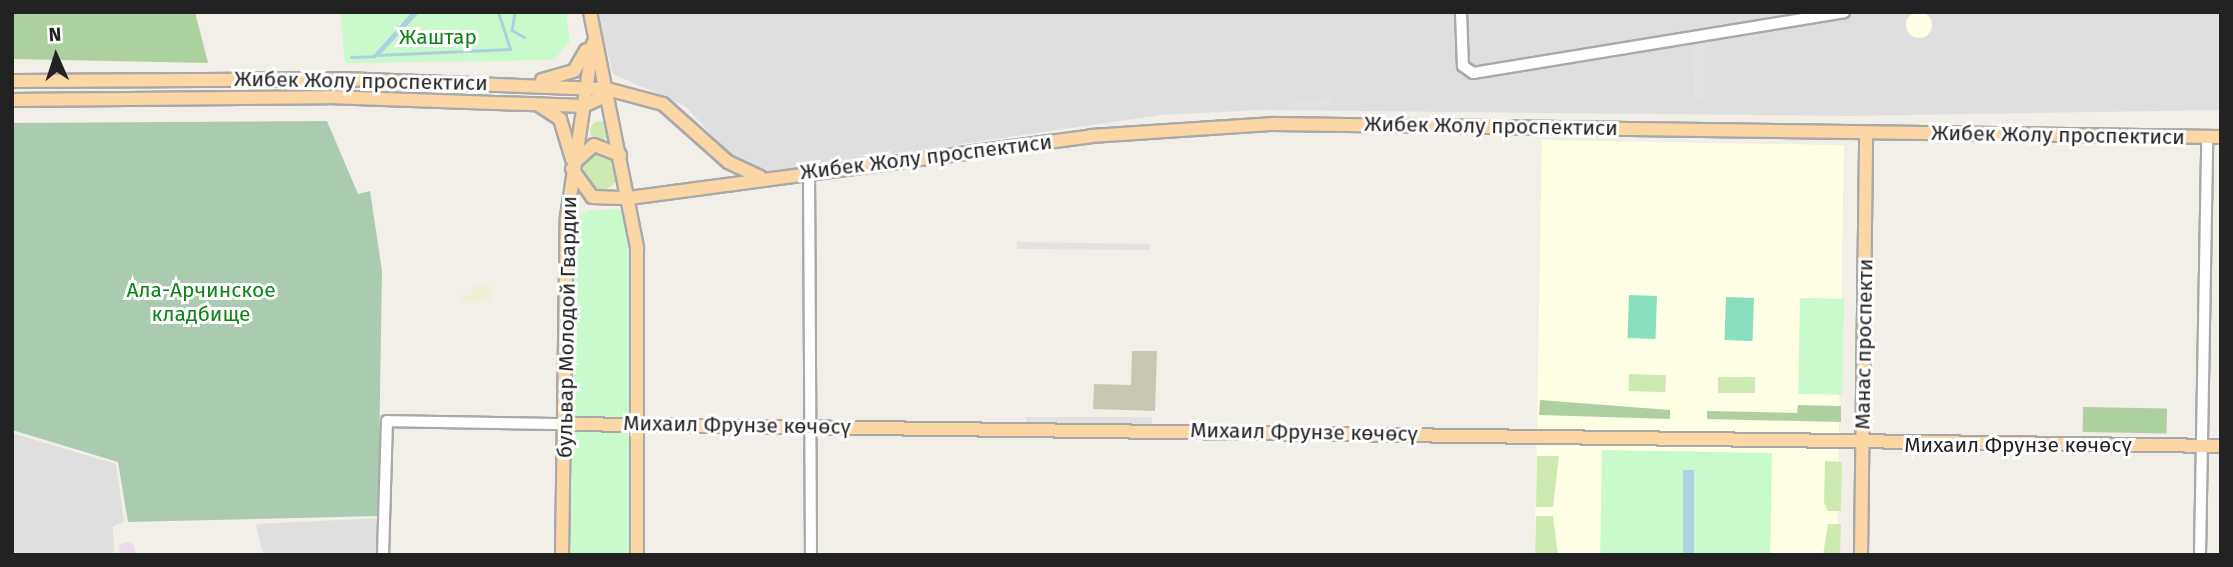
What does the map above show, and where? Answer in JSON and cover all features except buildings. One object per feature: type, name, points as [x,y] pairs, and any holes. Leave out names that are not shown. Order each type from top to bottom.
[{"type":"main road","points":[[591,14],[629,198],[639,285],[637,555]]},
{"type":"main road","points":[[510,84],[574,71],[584,59],[591,14]]},
{"type":"main road","name":"бульвар Молодой Гвардии","points":[[562,555],[573,168],[595,36]]},
{"type":"main road","name":"Жибек Жолу проспектиси","points":[[12,81],[510,84],[586,88],[663,104],[728,162],[765,178]]},
{"type":"main road","name":"Жибек Жолу проспектиси","points":[[12,100],[327,97],[583,106],[608,92]]},
{"type":"main road","points":[[536,104],[560,119],[573,168]]},
{"type":"main road","name":"Жибек Жолу проспектиси","points":[[573,168],[592,197],[629,198],[810,172],[1175,127],[1374,124],[2221,137]]},
{"type":"main road","name":"Манас проспекти","points":[[1861,555],[1866,133]]},
{"type":"main road","points":[[573,168],[594,145],[620,155]]},
{"type":"main road","name":"Михаил Фрунзе көчөсү","points":[[564,424],[1863,444],[2221,446]]},
{"type":"street","points":[[1461,12],[1468,71],[1529,68],[1844,12]]},
{"type":"street","points":[[2200,555],[2207,136]]},
{"type":"street","points":[[810,172],[813,426],[811,555]]},
{"type":"street","name":"Михаил Фрунзе көчөсү","points":[[383,555],[387,421],[564,424]]},
{"type":"shaded area","points":[[597,12],[2221,12],[2221,110],[1848,116],[1261,110],[1161,115],[768,172],[736,161],[685,106],[613,74]]},
{"type":"shaded area","points":[[1919,12],[1928,16],[1932,25],[1928,34],[1919,38],[1910,34],[1906,25],[1910,16]]},
{"type":"shaded area","points":[[1693,46],[1703,46],[1704,101],[1694,101]]},
{"type":"shaded area","points":[[1330,97],[1333,107],[1290,107],[1289,104]]},
{"type":"shaded area","points":[[1542,140],[1844,145],[1837,555],[1535,555]]},
{"type":"shaded area","points":[[1017,242],[1150,244],[1150,250],[1017,249]]},
{"type":"shaded area","points":[[473,285],[490,285],[491,301],[461,302],[461,296],[473,294]]},
{"type":"shaded area","points":[[1132,351],[1157,351],[1155,411],[1093,409],[1094,384],[1131,385]]},
{"type":"shaded area","points":[[1026,417],[1152,417],[1152,424],[1026,424]]},
{"type":"shaded area","points":[[12,433],[116,464],[124,522],[113,526],[114,555],[12,555]]},
{"type":"shaded area","points":[[380,518],[379,555],[263,555],[256,524]]},
{"type":"shaded area","points":[[127,542],[135,550],[127,558],[119,550]]},
{"type":"green space","points":[[12,12],[195,12],[208,63],[12,59]]},
{"type":"green space","name":"Жаштар","points":[[340,12],[566,12],[570,41],[554,60],[345,63]]},
{"type":"green space","name":"Ала-Арчинское кладбище","points":[[327,121],[358,194],[370,191],[382,271],[378,516],[128,522],[118,462],[12,430],[12,123]]},
{"type":"green space","points":[[600,121],[607,124],[610,131],[607,138],[600,141],[593,138],[590,131],[593,124]]},
{"type":"green space","points":[[600,154],[613,159],[618,172],[613,185],[600,190],[587,185],[582,172],[587,159]]},
{"type":"green space","points":[[618,209],[625,214],[638,291],[636,419],[570,418],[576,219],[587,211]]},
{"type":"green space","points":[[1629,295],[1657,296],[1655,339],[1627,338]]},
{"type":"green space","points":[[1726,297],[1754,298],[1752,341],[1724,340]]},
{"type":"green space","points":[[1800,298],[1844,299],[1842,395],[1798,394]]},
{"type":"green space","points":[[1629,374],[1666,375],[1665,392],[1628,391]]},
{"type":"green space","points":[[1718,377],[1755,377],[1755,393],[1718,393]]},
{"type":"green space","points":[[1540,400],[1670,410],[1670,419],[1539,415]]},
{"type":"green space","points":[[1798,405],[1841,406],[1841,422],[1707,419],[1707,411],[1797,413]]},
{"type":"green space","points":[[2083,407],[2167,408],[2167,433],[2083,432]]},
{"type":"green space","points":[[570,429],[636,430],[634,555],[568,555]]},
{"type":"green space","points":[[1602,450],[1772,453],[1770,555],[1600,555]]},
{"type":"green space","points":[[1537,456],[1559,456],[1553,507],[1536,507]]},
{"type":"green space","points":[[1825,461],[1842,462],[1841,511],[1828,511],[1824,502]]},
{"type":"green space","points":[[1536,516],[1553,516],[1558,555],[1535,555]]},
{"type":"green space","points":[[1828,524],[1841,524],[1840,555],[1823,555]]},
{"type":"water","points":[[1683,470],[1694,470],[1694,555],[1683,555]]},
{"type":"waterway","points":[[351,57],[374,56],[413,12]]},
{"type":"waterway","points":[[377,55],[417,12]]},
{"type":"waterway","points":[[377,55],[510,49],[498,12]]},
{"type":"waterway","points":[[515,12],[512,30],[524,37]]}]
